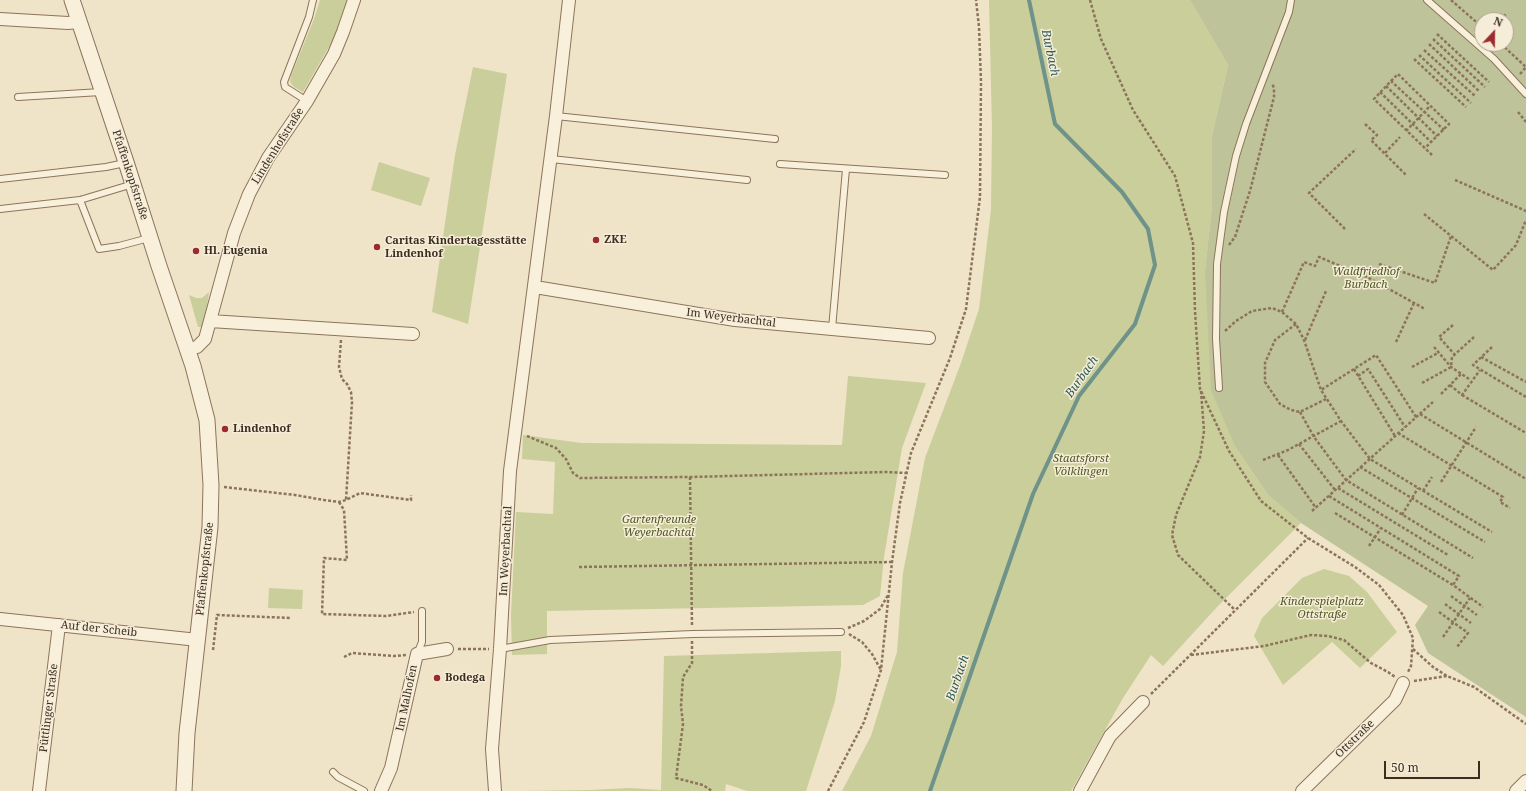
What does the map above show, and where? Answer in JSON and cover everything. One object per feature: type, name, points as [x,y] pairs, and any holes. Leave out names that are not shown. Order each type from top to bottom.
[{"type":"street","name":"Pfaffenkopfstraße","points":[[72,0],[187,350],[200,391],[207,420],[211,485],[210,527],[187,733],[184,791]]},
{"type":"street","name":"Lindenhofstraße","points":[[210,321],[234,233],[249,194],[268,158],[306,101],[334,54],[354,0]]},
{"type":"street","name":"Im Weyerbachtal","points":[[495,791],[492,749],[496,649],[510,470],[551,159],[569,0]]},
{"type":"street","points":[[0,19],[68,23],[78,22]]},
{"type":"street","name":"Im Weyerbachtal","points":[[534,287],[735,320],[929,338]]},
{"type":"street","points":[[187,350],[197,347],[205,339],[210,321],[413,334]]},
{"type":"street","name":"Auf der Scheib","points":[[0,619],[198,640]]},
{"type":"street","name":"Püttlinger Straße","points":[[39,791],[59,625]]},
{"type":"street","name":"Im Malhofen","points":[[381,791],[391,768],[416,654],[447,649]]},
{"type":"street","name":"Ottstraße","points":[[1302,791],[1395,700],[1403,683]]},
{"type":"street","points":[[1080,791],[1110,736],[1143,702]]},
{"type":"street","points":[[1516,791],[1526,781]]},
{"type":"lane","points":[[306,101],[285,87],[284,82],[309,17],[313,0]]},
{"type":"lane","points":[[1219,388],[1216,339],[1217,264],[1224,212],[1236,156],[1248,117],[1289,12],[1291,0]]},
{"type":"lane","points":[[1427,0],[1494,59],[1526,94]]},
{"type":"lane","points":[[18,97],[103,91]]},
{"type":"lane","points":[[556,116],[775,139]]},
{"type":"lane","points":[[551,159],[747,180]]},
{"type":"lane","points":[[0,179],[106,167],[126,162]]},
{"type":"lane","points":[[780,164],[945,175]]},
{"type":"lane","points":[[832,329],[846,169]]},
{"type":"lane","points":[[0,209],[80,200],[133,184]]},
{"type":"lane","points":[[80,200],[99,249],[119,246],[150,238]]},
{"type":"lane","points":[[416,654],[422,642],[422,611]]},
{"type":"lane","points":[[496,649],[550,640],[692,634],[841,632]]},
{"type":"lane","points":[[333,772],[338,777],[364,791]]},
{"type":"path","points":[[828,791],[864,722],[881,670],[892,562],[900,502],[911,453],[950,358],[966,309],[980,196],[981,82],[979,27],[976,0]]},
{"type":"path","points":[[1090,0],[1101,39],[1133,110],[1175,176],[1193,243],[1195,311],[1204,431],[1200,457],[1176,515],[1172,535],[1178,555],[1235,610]]},
{"type":"path","points":[[1450,0],[1474,20]]},
{"type":"path","points":[[1438,34],[1489,82]]},
{"type":"path","points":[[1433,39],[1485,87]]},
{"type":"path","points":[[1429,44],[1480,92]]},
{"type":"path","points":[[1424,50],[1476,96]]},
{"type":"path","points":[[1510,52],[1526,67]]},
{"type":"path","points":[[1419,55],[1470,103]]},
{"type":"path","points":[[1414,60],[1466,107]]},
{"type":"path","points":[[1217,264],[1235,237],[1250,191],[1274,97],[1274,88],[1266,71]]},
{"type":"path","points":[[1425,148],[1449,124],[1398,74],[1374,99],[1406,131],[1425,148],[1432,154]]},
{"type":"path","points":[[1392,80],[1444,130]]},
{"type":"path","points":[[1386,86],[1437,136]]},
{"type":"path","points":[[1380,92],[1431,142]]},
{"type":"path","points":[[1406,131],[1430,106]]},
{"type":"path","points":[[1518,112],[1526,122]]},
{"type":"path","points":[[1365,124],[1377,135],[1371,140],[1407,176]]},
{"type":"path","points":[[1385,153],[1400,136]]},
{"type":"path","points":[[1345,229],[1309,194],[1356,149]]},
{"type":"path","points":[[1454,180],[1526,211]]},
{"type":"path","points":[[1424,214],[1492,270],[1516,245],[1526,220]]},
{"type":"path","points":[[1379,264],[1435,283],[1452,236]]},
{"type":"path","points":[[1282,312],[1304,262],[1315,266],[1319,257],[1369,278],[1425,309]]},
{"type":"path","points":[[1304,340],[1326,291]]},
{"type":"path","points":[[1396,342],[1414,303]]},
{"type":"path","points":[[1216,339],[1236,321],[1252,311],[1272,308],[1282,312],[1296,324],[1304,340],[1321,390],[1326,399],[1370,459],[1492,532]]},
{"type":"path","points":[[1296,324],[1275,340],[1265,363],[1265,382],[1280,404],[1291,410],[1300,412],[1326,399]]},
{"type":"path","points":[[1453,325],[1439,337],[1455,355]]},
{"type":"path","points":[[342,330],[339,367],[342,379],[347,384],[351,392],[352,402],[346,500]]},
{"type":"path","points":[[1451,367],[1452,357],[1474,337]]},
{"type":"path","points":[[1434,347],[1451,367],[1469,379]]},
{"type":"path","points":[[1492,347],[1472,365],[1526,397]]},
{"type":"path","points":[[1412,367],[1438,353]]},
{"type":"path","points":[[1321,390],[1376,355],[1416,417]]},
{"type":"path","points":[[1481,357],[1526,382]]},
{"type":"path","points":[[1422,383],[1451,367]]},
{"type":"path","points":[[1354,369],[1397,435],[1503,497],[1500,502],[1510,508]]},
{"type":"path","points":[[1358,376],[1368,369],[1405,427]]},
{"type":"path","points":[[1462,395],[1480,370]]},
{"type":"path","points":[[1441,394],[1461,374]]},
{"type":"path","points":[[1450,385],[1462,395],[1526,433]]},
{"type":"path","points":[[1200,389],[1229,451],[1261,501],[1308,538],[1355,567],[1379,585],[1403,615],[1413,638],[1411,666],[1403,683]]},
{"type":"path","points":[[1312,511],[1433,402]]},
{"type":"path","points":[[1300,412],[1314,437],[1346,480],[1473,558]]},
{"type":"path","points":[[1420,414],[1526,479]]},
{"type":"path","points":[[1263,460],[1278,455],[1314,437],[1341,421]]},
{"type":"path","points":[[1441,482],[1476,427]]},
{"type":"path","points":[[514,435],[527,436],[556,448],[566,459],[573,473],[580,478],[886,472],[907,473]]},
{"type":"path","points":[[1299,444],[1337,489],[1448,555]]},
{"type":"path","points":[[1278,455],[1316,508]]},
{"type":"path","points":[[1360,467],[1485,542]]},
{"type":"path","points":[[690,477],[692,663],[683,677],[681,706],[683,724],[676,778],[704,786],[712,791]]},
{"type":"path","points":[[1424,491],[1432,477]]},
{"type":"path","points":[[211,485],[296,494],[339,502],[360,493],[411,500],[412,496]]},
{"type":"path","points":[[1402,515],[1418,488]]},
{"type":"path","points":[[1329,496],[1459,576],[1453,585]]},
{"type":"path","points":[[339,502],[344,510],[347,560],[324,558],[322,614],[386,616],[422,611]]},
{"type":"path","points":[[1336,513],[1453,585],[1483,607]]},
{"type":"path","points":[[1369,546],[1381,528]]},
{"type":"path","points":[[1143,702],[1308,538]]},
{"type":"path","points":[[578,567],[892,562]]},
{"type":"path","points":[[841,632],[864,621],[880,608],[889,594]]},
{"type":"path","points":[[1451,596],[1477,616]]},
{"type":"path","points":[[1443,637],[1470,598]]},
{"type":"path","points":[[1445,604],[1471,624]]},
{"type":"path","points":[[1439,612],[1468,633],[1457,647]]},
{"type":"path","points":[[212,650],[216,615],[291,618]]},
{"type":"path","points":[[841,632],[852,635],[862,642],[872,654],[881,670]]},
{"type":"path","points":[[1191,655],[1264,646],[1312,635],[1328,636],[1344,640],[1371,663],[1388,672],[1403,683],[1447,676]]},
{"type":"path","points":[[447,649],[496,649]]},
{"type":"path","points":[[1413,649],[1428,663],[1447,676],[1474,687],[1526,724]]},
{"type":"path","points":[[344,657],[352,653],[394,656],[416,654]]},
{"type":"green space","points":[[320,0],[347,0],[333,40],[303,92],[294,87],[290,82],[291,76]]},
{"type":"green space","name":"Staatsforst Völklingen","points":[[989,0],[1190,0],[1228,65],[1212,136],[1212,206],[1205,270],[1236,448],[1268,495],[1301,523],[1217,607],[1163,666],[1151,655],[1123,698],[1071,791],[842,791],[871,736],[897,652],[903,573],[925,458],[961,363],[979,309],[991,210],[992,128]]},
{"type":"green space","name":"Waldfriedhof Burbach","points":[[1190,0],[1526,0],[1526,717],[1428,653],[1415,625],[1428,606],[1301,523],[1268,495],[1236,448],[1211,390],[1205,270],[1212,206],[1212,136],[1228,65]]},
{"type":"green space","points":[[473,67],[507,74],[468,324],[432,312],[455,155]]},
{"type":"green space","points":[[379,162],[430,178],[421,206],[371,190]]},
{"type":"green space","points":[[209,292],[204,327],[198,327],[189,295],[196,298],[202,298]]},
{"type":"green space","name":"Gartenfreunde Weyerbachtal","points":[[848,376],[926,383],[902,448],[884,557],[880,596],[863,605],[547,611],[547,654],[512,655],[511,616],[516,512],[553,514],[555,462],[522,459],[523,435],[581,443],[842,445]]},
{"type":"green space","name":"Kinderspielplatz Ottstraße","points":[[1324,569],[1349,576],[1367,592],[1397,632],[1360,668],[1332,642],[1283,685],[1254,636],[1262,618],[1302,578]]},
{"type":"green space","points":[[269,588],[303,590],[302,609],[268,608]]},
{"type":"green space","points":[[841,651],[841,666],[835,701],[806,791],[747,791],[726,784],[725,791],[524,791],[629,788],[661,790],[664,656]]},
{"type":"waterway","name":"Burbach","points":[[930,791],[1033,494],[1079,396],[1135,324],[1155,265],[1148,229],[1122,192],[1055,124],[1029,0]]},
{"type":"place","name":"ZKE","points":[[596,240]]},
{"type":"place","name":"Caritas Kindertagesstätte Lindenhof","points":[[377,247]]},
{"type":"place","name":"Hl. Eugenia","points":[[196,251]]},
{"type":"place","name":"Lindenhof","points":[[225,429]]},
{"type":"place","name":"Bodega","points":[[437,678]]}]
